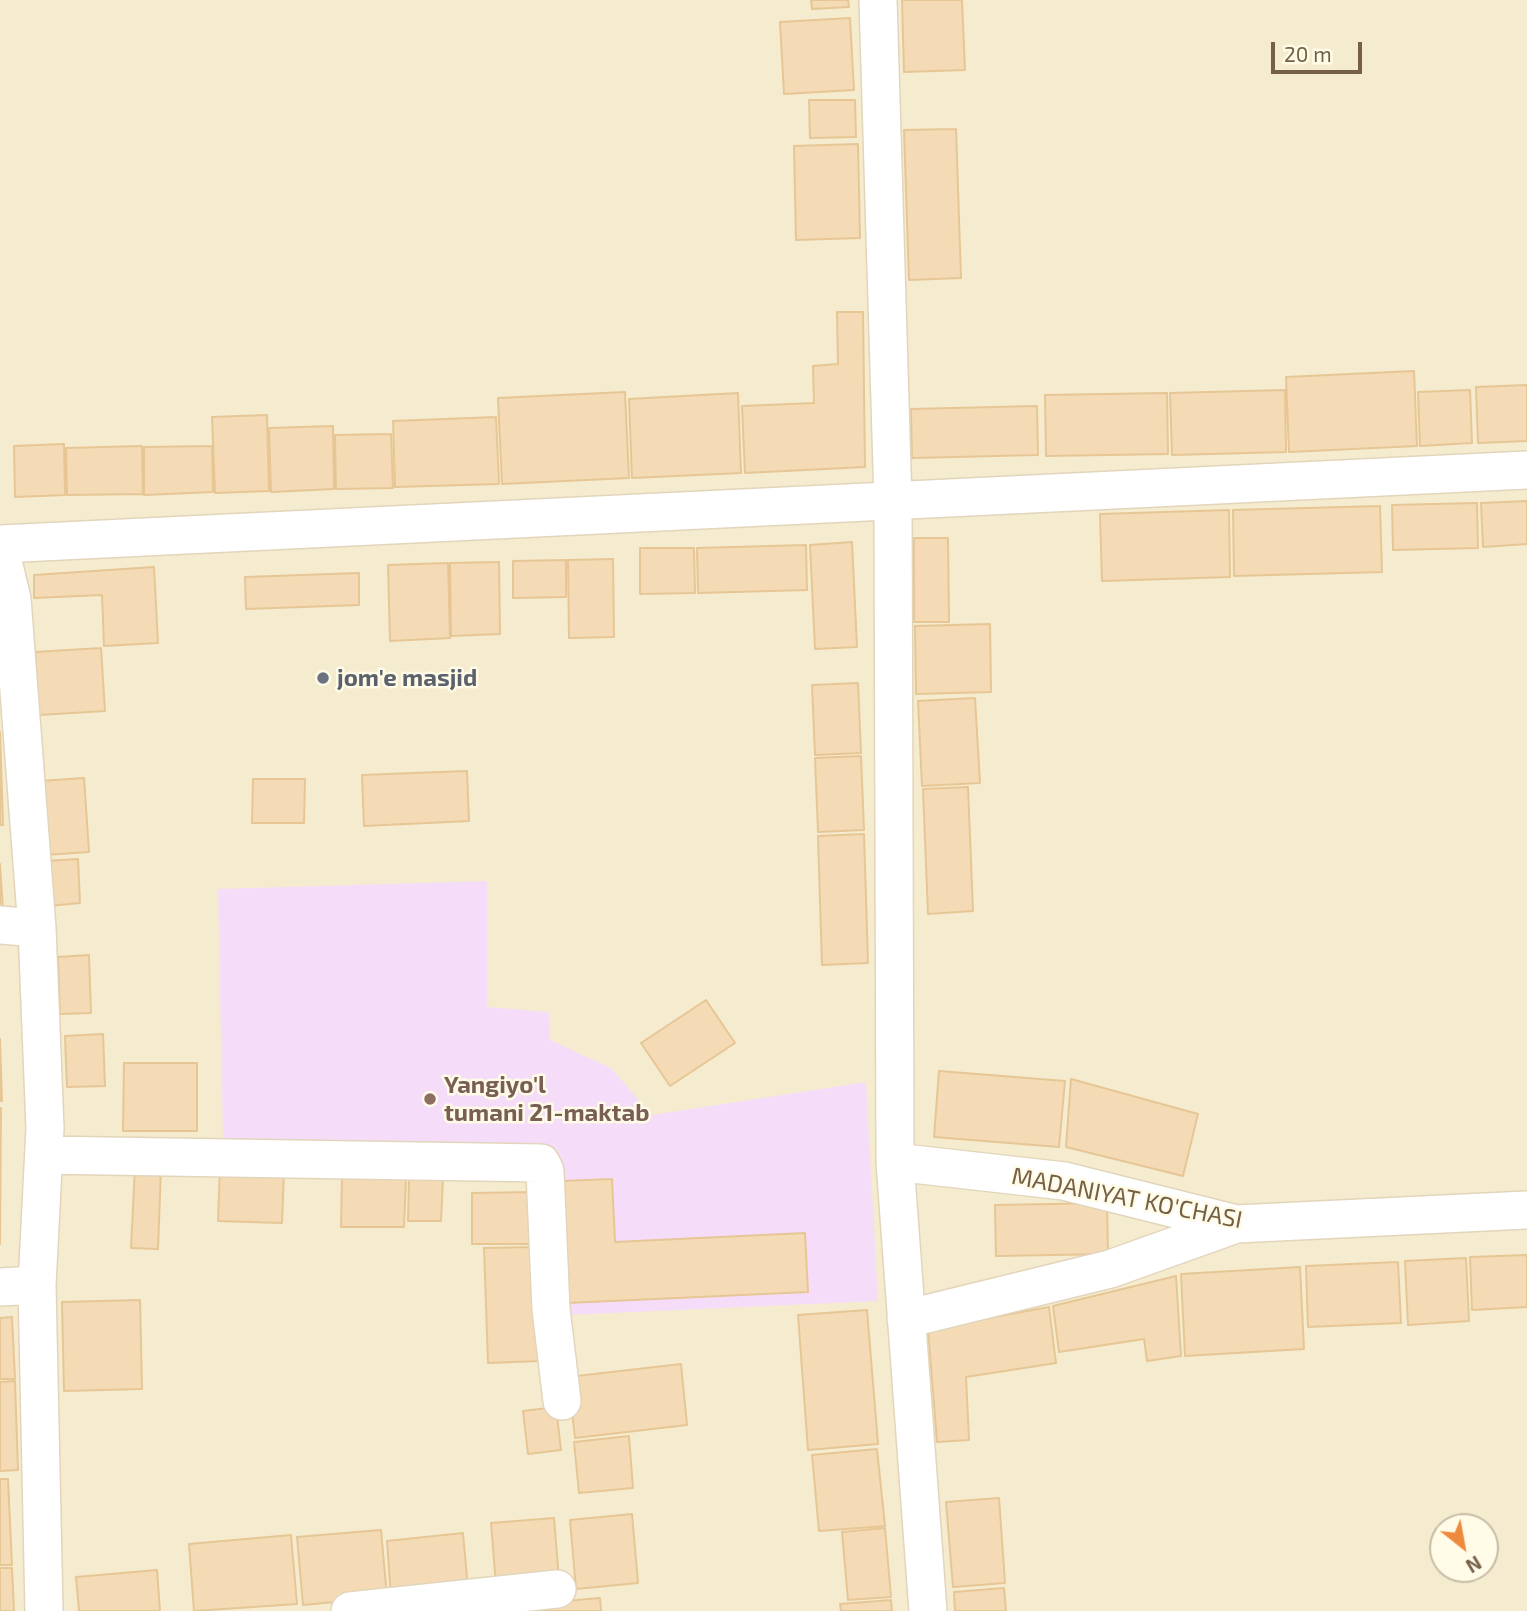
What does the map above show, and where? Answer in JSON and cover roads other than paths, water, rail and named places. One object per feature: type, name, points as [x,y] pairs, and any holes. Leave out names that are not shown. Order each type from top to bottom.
[{"type":"street","points":[[878,0],[893,502],[895,1162],[928,1611]]},
{"type":"street","points":[[44,1611],[37,1285],[46,1128],[37,928],[12,599],[0,546],[1527,470]]},
{"type":"street","points":[[0,925],[37,928]]},
{"type":"street","points":[[44,1155],[541,1163],[545,1171],[551,1309],[562,1401]]},
{"type":"street","name":"MADANIYAT KO'CHASI","points":[[895,1162],[1064,1181],[1236,1224],[1527,1210]]},
{"type":"street","points":[[906,1319],[1110,1269],[1236,1224]]},
{"type":"street","points":[[0,1287],[37,1285]]},
{"type":"street","points":[[350,1611],[557,1589]]},
{"type":"place","name":"jom'e masjid","points":[[323,678]]},
{"type":"place","name":"Yangiyo'l tumani 21-maktab","points":[[430,1099]]}]
